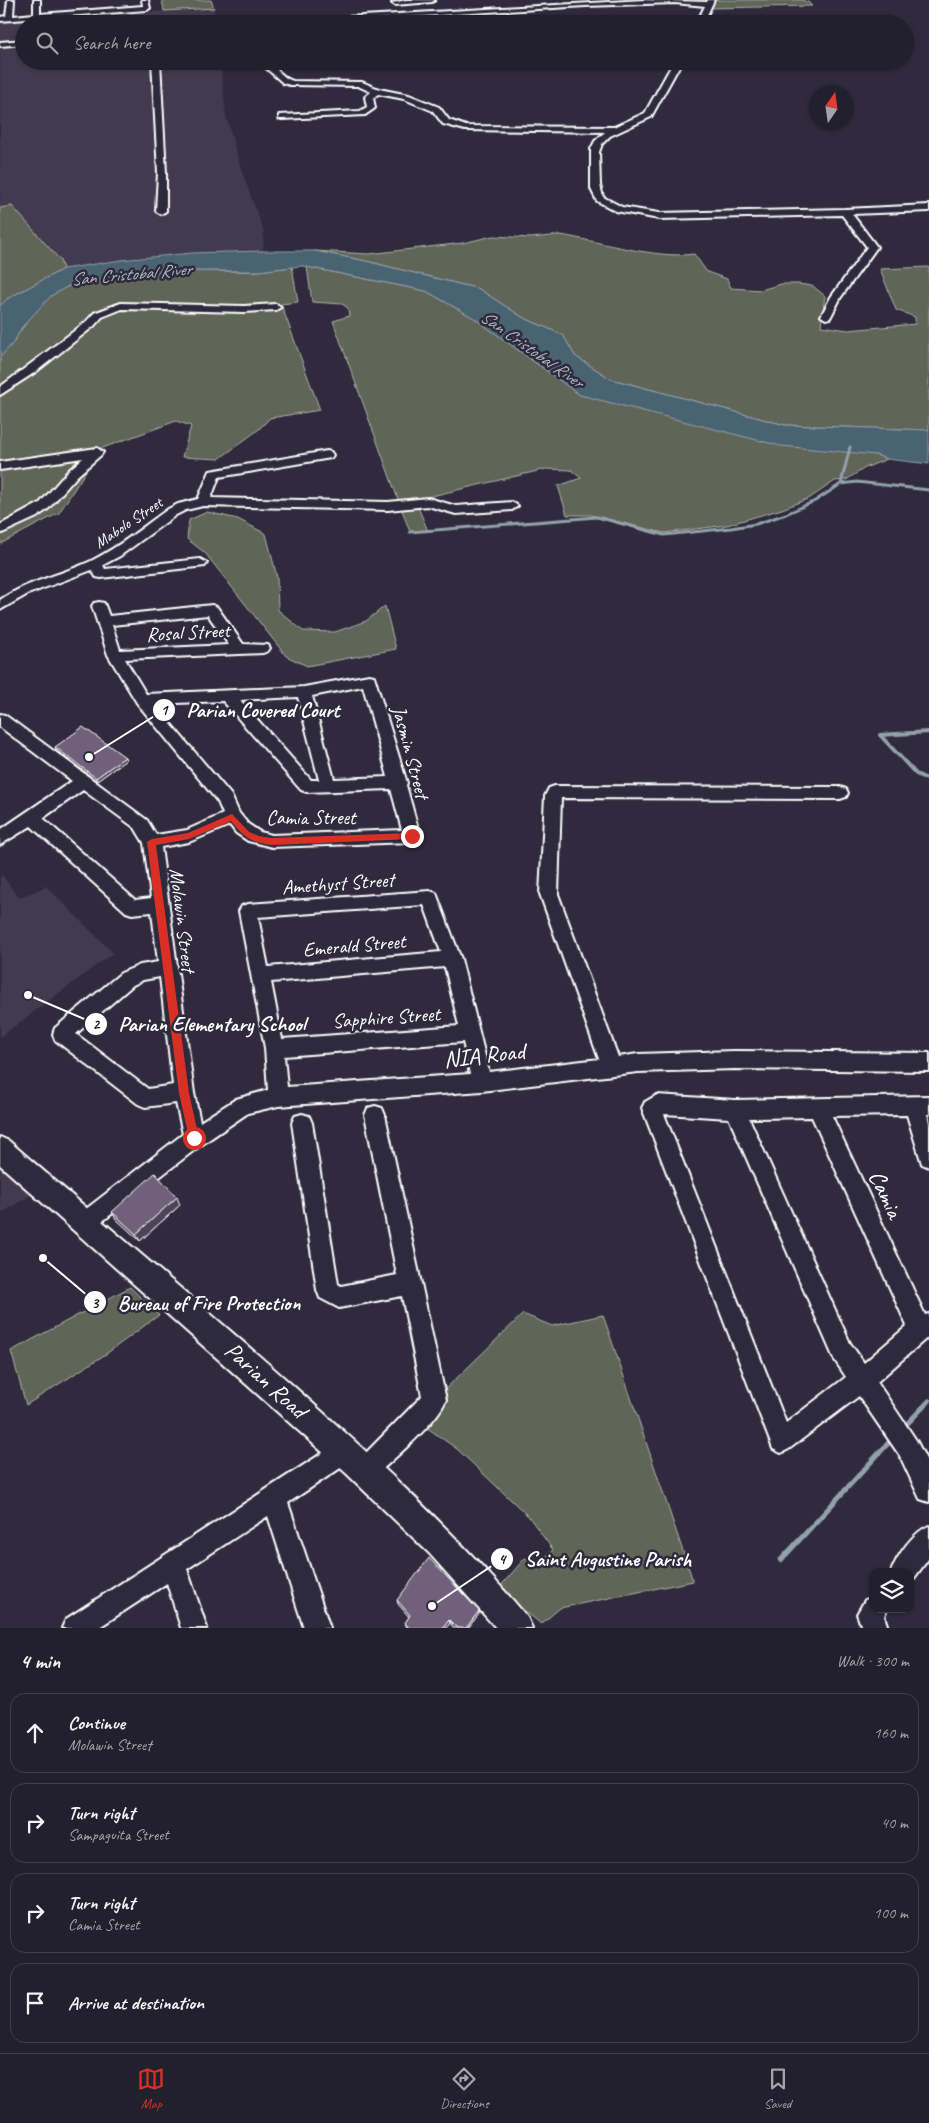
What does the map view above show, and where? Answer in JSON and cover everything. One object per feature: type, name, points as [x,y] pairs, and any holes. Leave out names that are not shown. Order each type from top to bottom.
[{"type":"main road","name":"Parian Road","points":[[0,1149],[206,1327],[355,1460],[464,1567],[516,1628]]},
{"type":"street","points":[[9,18],[11,0]]},
{"type":"street","points":[[37,0],[37,15]]},
{"type":"street","points":[[395,3],[432,0]]},
{"type":"street","points":[[407,2],[414,14]]},
{"type":"street","points":[[400,15],[473,7],[507,8],[530,4],[710,2],[704,15]]},
{"type":"street","points":[[49,15],[146,3]]},
{"type":"street","points":[[507,8],[512,14]]},
{"type":"street","points":[[0,19],[15,18]]},
{"type":"street","points":[[0,44],[15,43]]},
{"type":"street","points":[[156,70],[162,173],[161,211]]},
{"type":"street","points":[[273,70],[293,83],[347,82],[406,97],[436,109],[446,122],[465,128],[617,130]]},
{"type":"street","points":[[673,70],[648,115],[632,121],[604,138],[594,151],[596,191],[600,199],[611,206],[644,215],[658,216],[845,212],[929,208]]},
{"type":"street","points":[[282,117],[362,113],[371,108],[369,97],[377,91]]},
{"type":"street","points":[[826,316],[836,297],[872,247],[845,212]]},
{"type":"street","points":[[0,392],[33,369],[90,324],[98,315],[121,306],[244,309],[276,307]]},
{"type":"street","points":[[0,466],[96,452],[73,473],[44,506],[0,530]]},
{"type":"street","points":[[203,502],[214,474],[327,455]]},
{"type":"street","name":"Mabolo Street","points":[[0,606],[23,591],[95,564],[115,553],[172,512],[182,507],[203,502],[373,506],[428,502],[456,510],[512,506]]},
{"type":"street","points":[[95,564],[101,574],[200,563]]},
{"type":"street","name":"Camia Street","points":[[239,649],[212,610],[101,614],[115,655],[142,699],[225,799],[232,817],[246,834],[257,839],[272,842],[412,836]]},
{"type":"street","name":"Rosal Street","points":[[115,655],[263,648]]},
{"type":"street","name":"Jasmin Street","points":[[304,692],[369,680],[412,836]]},
{"type":"street","points":[[142,699],[304,692],[328,786]]},
{"type":"street","points":[[227,695],[307,786],[398,783]]},
{"type":"street","name":"Molawin Street","points":[[0,719],[142,824],[152,842],[184,1093],[194,1138]]},
{"type":"street","points":[[0,839],[84,782]]},
{"type":"street","points":[[611,1065],[548,894],[553,796],[556,792],[840,793]]},
{"type":"street","points":[[152,842],[189,836],[232,817]]},
{"type":"street","points":[[32,818],[132,907],[160,904]]},
{"type":"street","name":"Amethyst Street","points":[[259,975],[248,911],[430,898],[452,959]]},
{"type":"street","points":[[452,959],[482,1082]]},
{"type":"street","name":"Emerald Street","points":[[259,975],[452,959]]},
{"type":"street","points":[[168,968],[140,973],[128,979],[62,1034],[146,1098],[184,1093]]},
{"type":"street","points":[[259,975],[274,1048],[278,1097]]},
{"type":"street","name":"Sapphire Street","points":[[274,1048],[471,1033]]},
{"type":"street","name":"NIA Road","points":[[84,1223],[194,1138],[243,1106],[278,1097],[482,1082],[611,1065],[734,1060],[929,1062]]},
{"type":"street","points":[[924,1327],[861,1380],[781,1440],[652,1108],[657,1104],[735,1109],[921,1105],[929,1157]]},
{"type":"street","name":"Camia","points":[[818,1108],[924,1327]]},
{"type":"street","points":[[735,1109],[842,1351],[908,1448],[929,1490]]},
{"type":"street","points":[[75,1628],[274,1498],[355,1460],[416,1420],[434,1400],[375,1115]]},
{"type":"street","points":[[302,1123],[328,1290],[339,1297],[410,1284]]},
{"type":"street","points":[[274,1498],[317,1628]]},
{"type":"street","points":[[906,1568],[929,1538]]},
{"type":"street","points":[[173,1564],[194,1628]]},
{"type":"street","points":[[871,1613],[876,1628]]},
{"type":"shaded area","points":[[214,8],[215,15],[107,15]]},
{"type":"shaded area","points":[[15,21],[15,70],[221,70],[226,116],[242,172],[264,232],[263,251],[192,253],[121,260],[63,269],[60,260],[12,207],[0,208],[0,22]]},
{"type":"shaded area","points":[[2,875],[19,898],[46,886],[113,953],[0,1037],[0,877]]},
{"type":"shaded area","points":[[0,1167],[31,1195],[0,1214]]},
{"type":"green space","points":[[162,0],[211,0],[214,8],[164,11]]},
{"type":"green space","points":[[714,0],[801,0],[808,2],[812,6],[711,8]]},
{"type":"green space","points":[[12,206],[60,260],[63,269],[7,299],[0,306],[0,208]]},
{"type":"green space","points":[[561,235],[646,252],[679,255],[694,254],[707,272],[727,279],[731,288],[761,290],[781,284],[813,286],[825,296],[821,326],[848,330],[915,324],[915,317],[896,310],[880,269],[929,267],[929,430],[785,425],[611,379],[575,356],[563,335],[522,317],[479,289],[366,261],[315,251],[369,254],[463,243],[493,236],[531,238]]},
{"type":"green space","points":[[292,267],[298,302],[281,304],[320,410],[270,418],[258,430],[219,459],[182,457],[191,426],[176,421],[100,449],[59,513],[0,544],[0,357],[30,317],[44,302],[70,285],[94,278],[121,274],[180,271],[258,271]]},
{"type":"green space","points":[[307,267],[426,291],[474,318],[580,395],[876,455],[887,459],[865,468],[846,480],[835,481],[810,498],[782,509],[727,525],[664,533],[591,515],[567,515],[558,486],[581,478],[571,470],[546,469],[415,500],[428,531],[410,532],[333,321],[349,316],[348,308],[342,304],[312,302]]},
{"type":"green space","points":[[207,512],[238,519],[266,534],[277,577],[278,610],[303,631],[335,632],[366,621],[385,606],[396,649],[307,666],[286,656],[205,553],[187,539],[189,520]]},
{"type":"green space","points":[[130,1287],[159,1315],[106,1354],[26,1405],[11,1351]]},
{"type":"green space","points":[[523,1314],[552,1326],[603,1315],[693,1581],[560,1608],[541,1624],[498,1589],[525,1558],[540,1562],[553,1550],[529,1517],[457,1449],[416,1420],[434,1400]]},
{"type":"water","name":"San Cristobal River","points":[[315,251],[366,261],[479,289],[522,317],[563,335],[575,356],[611,379],[785,425],[929,430],[929,464],[887,459],[876,455],[781,446],[580,395],[474,318],[426,291],[302,266],[258,271],[161,271],[75,282],[51,296],[22,327],[14,342],[0,357],[0,306],[7,299],[63,269],[121,260],[192,253]]},
{"type":"building","points":[[83,727],[125,757],[96,778],[55,747]]},
{"type":"building","points":[[155,1173],[177,1197],[136,1234],[112,1212]]},
{"type":"building","points":[[429,1558],[479,1611],[466,1628],[457,1628],[449,1620],[443,1628],[409,1628],[405,1623],[410,1615],[397,1600]]},
{"type":"waterway","points":[[841,484],[850,447]]},
{"type":"waterway","points":[[841,484],[857,482],[929,490]]},
{"type":"waterway","points":[[410,532],[597,517],[664,535],[731,528],[756,524],[786,514],[815,501],[841,484]]},
{"type":"waterway","points":[[929,732],[880,735],[916,774],[929,780]]},
{"type":"waterway","points":[[903,1428],[929,1401]]},
{"type":"waterway","points":[[781,1560],[893,1438]]},
{"type":"place","name":"Parian Covered Court","points":[[89,757]]},
{"type":"place","name":"Parian Elementary School","points":[[28,995]]},
{"type":"place","name":"Bureau of Fire Protection","points":[[43,1258]]},
{"type":"place","name":"Saint Augustine Parish","points":[[432,1606]]},
{"type":"route","points":[[194,1138],[184,1093],[152,842],[189,836],[232,817],[246,834],[257,839],[272,842],[412,836]]}]
